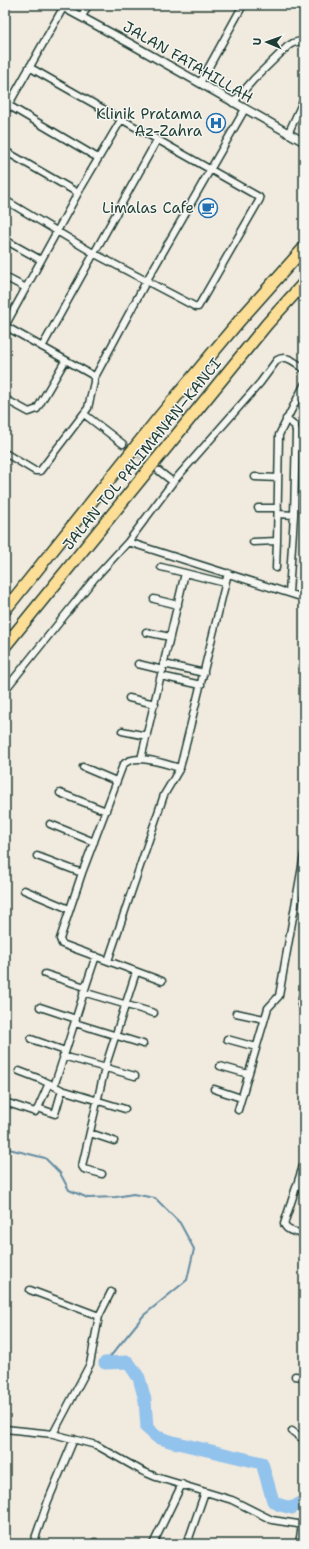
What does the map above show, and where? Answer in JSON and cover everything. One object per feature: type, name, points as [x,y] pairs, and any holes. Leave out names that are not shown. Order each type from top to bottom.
[{"type":"highway","name":"JALAN TOL PALIMANAN–KANCI","points":[[5,610],[160,416],[240,320],[304,248]]},
{"type":"highway","name":"JALAN TOL PALIMANAN–KANCI","points":[[5,646],[267,324],[304,283]]},
{"type":"street","points":[[82,17],[88,5]]},
{"type":"street","points":[[200,83],[243,5]]},
{"type":"street","points":[[8,105],[61,6]]},
{"type":"street","name":"JALAN FATAHILLAH","points":[[61,6],[304,142]]},
{"type":"street","points":[[233,102],[288,46],[304,40]]},
{"type":"street","points":[[5,200],[95,254],[198,307],[260,202],[259,197],[28,67]]},
{"type":"street","points":[[5,96],[8,105],[98,158]]},
{"type":"street","points":[[288,134],[304,99]]},
{"type":"street","points":[[5,454],[38,472],[40,471],[84,414],[90,402],[94,376],[96,375],[147,280],[245,109]]},
{"type":"street","points":[[94,376],[5,326],[78,193],[121,120]]},
{"type":"street","points":[[42,347],[157,140]]},
{"type":"street","points":[[5,151],[78,193]]},
{"type":"street","points":[[5,240],[41,260]]},
{"type":"street","points":[[5,277],[26,288]]},
{"type":"street","points":[[5,690],[94,579],[128,542],[173,482],[260,382],[277,360],[285,357],[304,369]]},
{"type":"street","points":[[5,399],[29,412],[37,409],[65,361]]},
{"type":"street","points":[[276,568],[279,435],[304,385]]},
{"type":"street","points":[[84,414],[123,444]]},
{"type":"street","points":[[286,419],[294,426],[296,432],[294,515],[289,593]]},
{"type":"street","points":[[159,471],[173,482]]},
{"type":"street","points":[[256,477],[278,478]]},
{"type":"street","points":[[258,508],[294,515]]},
{"type":"street","points":[[253,542],[276,541]]},
{"type":"street","points":[[128,542],[304,598]]},
{"type":"street","points":[[161,567],[225,583]]},
{"type":"street","points":[[142,759],[185,573]]},
{"type":"street","points":[[108,961],[164,795],[180,768],[228,573]]},
{"type":"street","points":[[154,599],[178,605]]},
{"type":"street","points":[[146,632],[170,637]]},
{"type":"street","points":[[138,664],[163,670],[204,673]]},
{"type":"street","points":[[163,670],[201,686]]},
{"type":"street","points":[[130,698],[155,704]]},
{"type":"street","points":[[122,731],[147,736]]},
{"type":"street","points":[[162,981],[62,944],[60,942],[60,936],[69,908],[123,765],[126,762],[142,759],[180,768]]},
{"type":"street","points":[[84,767],[116,781]]},
{"type":"street","points":[[60,793],[106,811]]},
{"type":"street","points":[[50,824],[94,842]]},
{"type":"street","points":[[238,1110],[268,1008],[280,996],[304,855]]},
{"type":"street","points":[[37,856],[82,873]]},
{"type":"street","points":[[24,890],[69,908]]},
{"type":"street","points":[[5,1102],[32,1112],[35,1112],[38,1108],[51,1085],[64,1054],[96,956]]},
{"type":"street","points":[[102,1174],[84,1169],[82,1166],[105,1068],[136,972]]},
{"type":"street","points":[[45,974],[125,1005],[154,1013]]},
{"type":"street","points":[[301,1005],[304,986]]},
{"type":"street","points":[[40,1007],[115,1036],[143,1044]]},
{"type":"street","points":[[236,1012],[264,1019]]},
{"type":"street","points":[[31,1039],[64,1054],[105,1068],[135,1076]]},
{"type":"street","points":[[227,1039],[256,1047]]},
{"type":"street","points":[[220,1066],[248,1074]]},
{"type":"street","points":[[19,1071],[62,1090],[125,1109]]},
{"type":"street","points":[[214,1089],[241,1098]]},
{"type":"street","points":[[38,1108],[55,1114],[62,1090]]},
{"type":"street","points":[[90,1133],[114,1140]]},
{"type":"street","points":[[304,1163],[284,1224],[285,1227],[290,1230],[304,1234]]},
{"type":"street","points":[[30,1290],[100,1316]]},
{"type":"street","points":[[53,1434],[90,1364],[100,1316],[111,1292]]},
{"type":"street","points":[[295,1376],[304,1377]]},
{"type":"street","points":[[5,1429],[53,1434],[74,1438],[96,1445],[142,1471],[232,1500],[272,1520],[303,1525],[299,1544]]},
{"type":"street","points":[[292,1431],[304,1440]]},
{"type":"street","points":[[33,1544],[48,1501],[74,1438]]},
{"type":"street","points":[[153,1544],[182,1484]]},
{"type":"street","points":[[187,1544],[205,1492]]},
{"type":"waterway","points":[[5,1148],[45,1158],[60,1173],[69,1190],[88,1198],[116,1197],[133,1194],[155,1198],[180,1223],[194,1249],[187,1280],[144,1315],[105,1363]]},
{"type":"waterway","points":[[105,1363],[128,1362],[139,1378],[145,1400],[147,1428],[157,1437],[262,1463],[273,1501],[280,1505],[292,1508],[304,1501]]},
{"type":"tunnel","points":[[123,444],[153,467]]},
{"type":"place","name":"Klinik Pratama Az-Zahra","points":[[216,123]]},
{"type":"place","name":"Limalas Cafe","points":[[208,208]]}]
